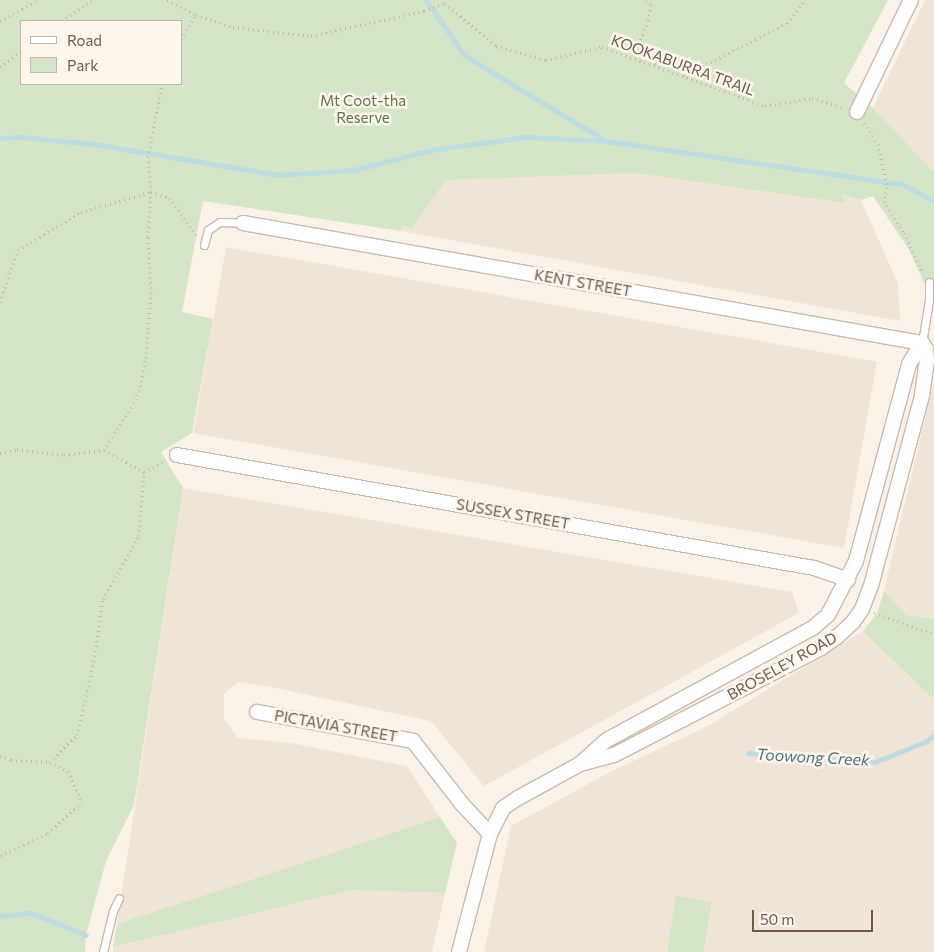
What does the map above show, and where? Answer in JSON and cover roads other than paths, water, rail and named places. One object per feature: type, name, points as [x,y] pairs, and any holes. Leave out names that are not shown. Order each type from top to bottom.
[{"type":"street","points":[[857,112],[910,0]]},
{"type":"street","name":"KENT STREET","points":[[243,223],[922,343]]},
{"type":"street","name":"BROSELEY ROAD","points":[[459,952],[490,834],[498,816],[507,805],[580,764],[608,740],[820,623],[832,609],[848,580],[859,553],[909,364],[922,343],[926,349],[927,361],[922,395],[871,586],[862,609],[849,627],[821,648],[614,755],[580,764]]},
{"type":"street","name":"SUSSEX STREET","points":[[177,455],[814,568],[848,580]]},
{"type":"street","name":"PICTAVIA STREET","points":[[256,712],[413,741],[462,804],[490,834]]},
{"type":"lane","points":[[204,245],[208,230],[220,222],[243,223]]},
{"type":"lane","name":"BROSELEY ROAD","points":[[922,343],[930,285]]},
{"type":"lane","points":[[103,952],[114,911],[120,898]]},
{"type":"waterway","points":[[426,0],[464,55],[606,141],[902,184],[934,201]]},
{"type":"waterway","points":[[0,138],[21,137],[93,144],[278,175],[354,170],[431,150],[525,137],[606,141]]},
{"type":"waterway","name":"Toowong Creek","points":[[748,753],[875,762],[927,741],[934,735]]},
{"type":"waterway","name":"Toowong Creek","points":[[0,916],[31,913],[86,935]]},
{"type":"park label","name":"Mt Coot-tha Reserve","points":[[363,108]]}]
